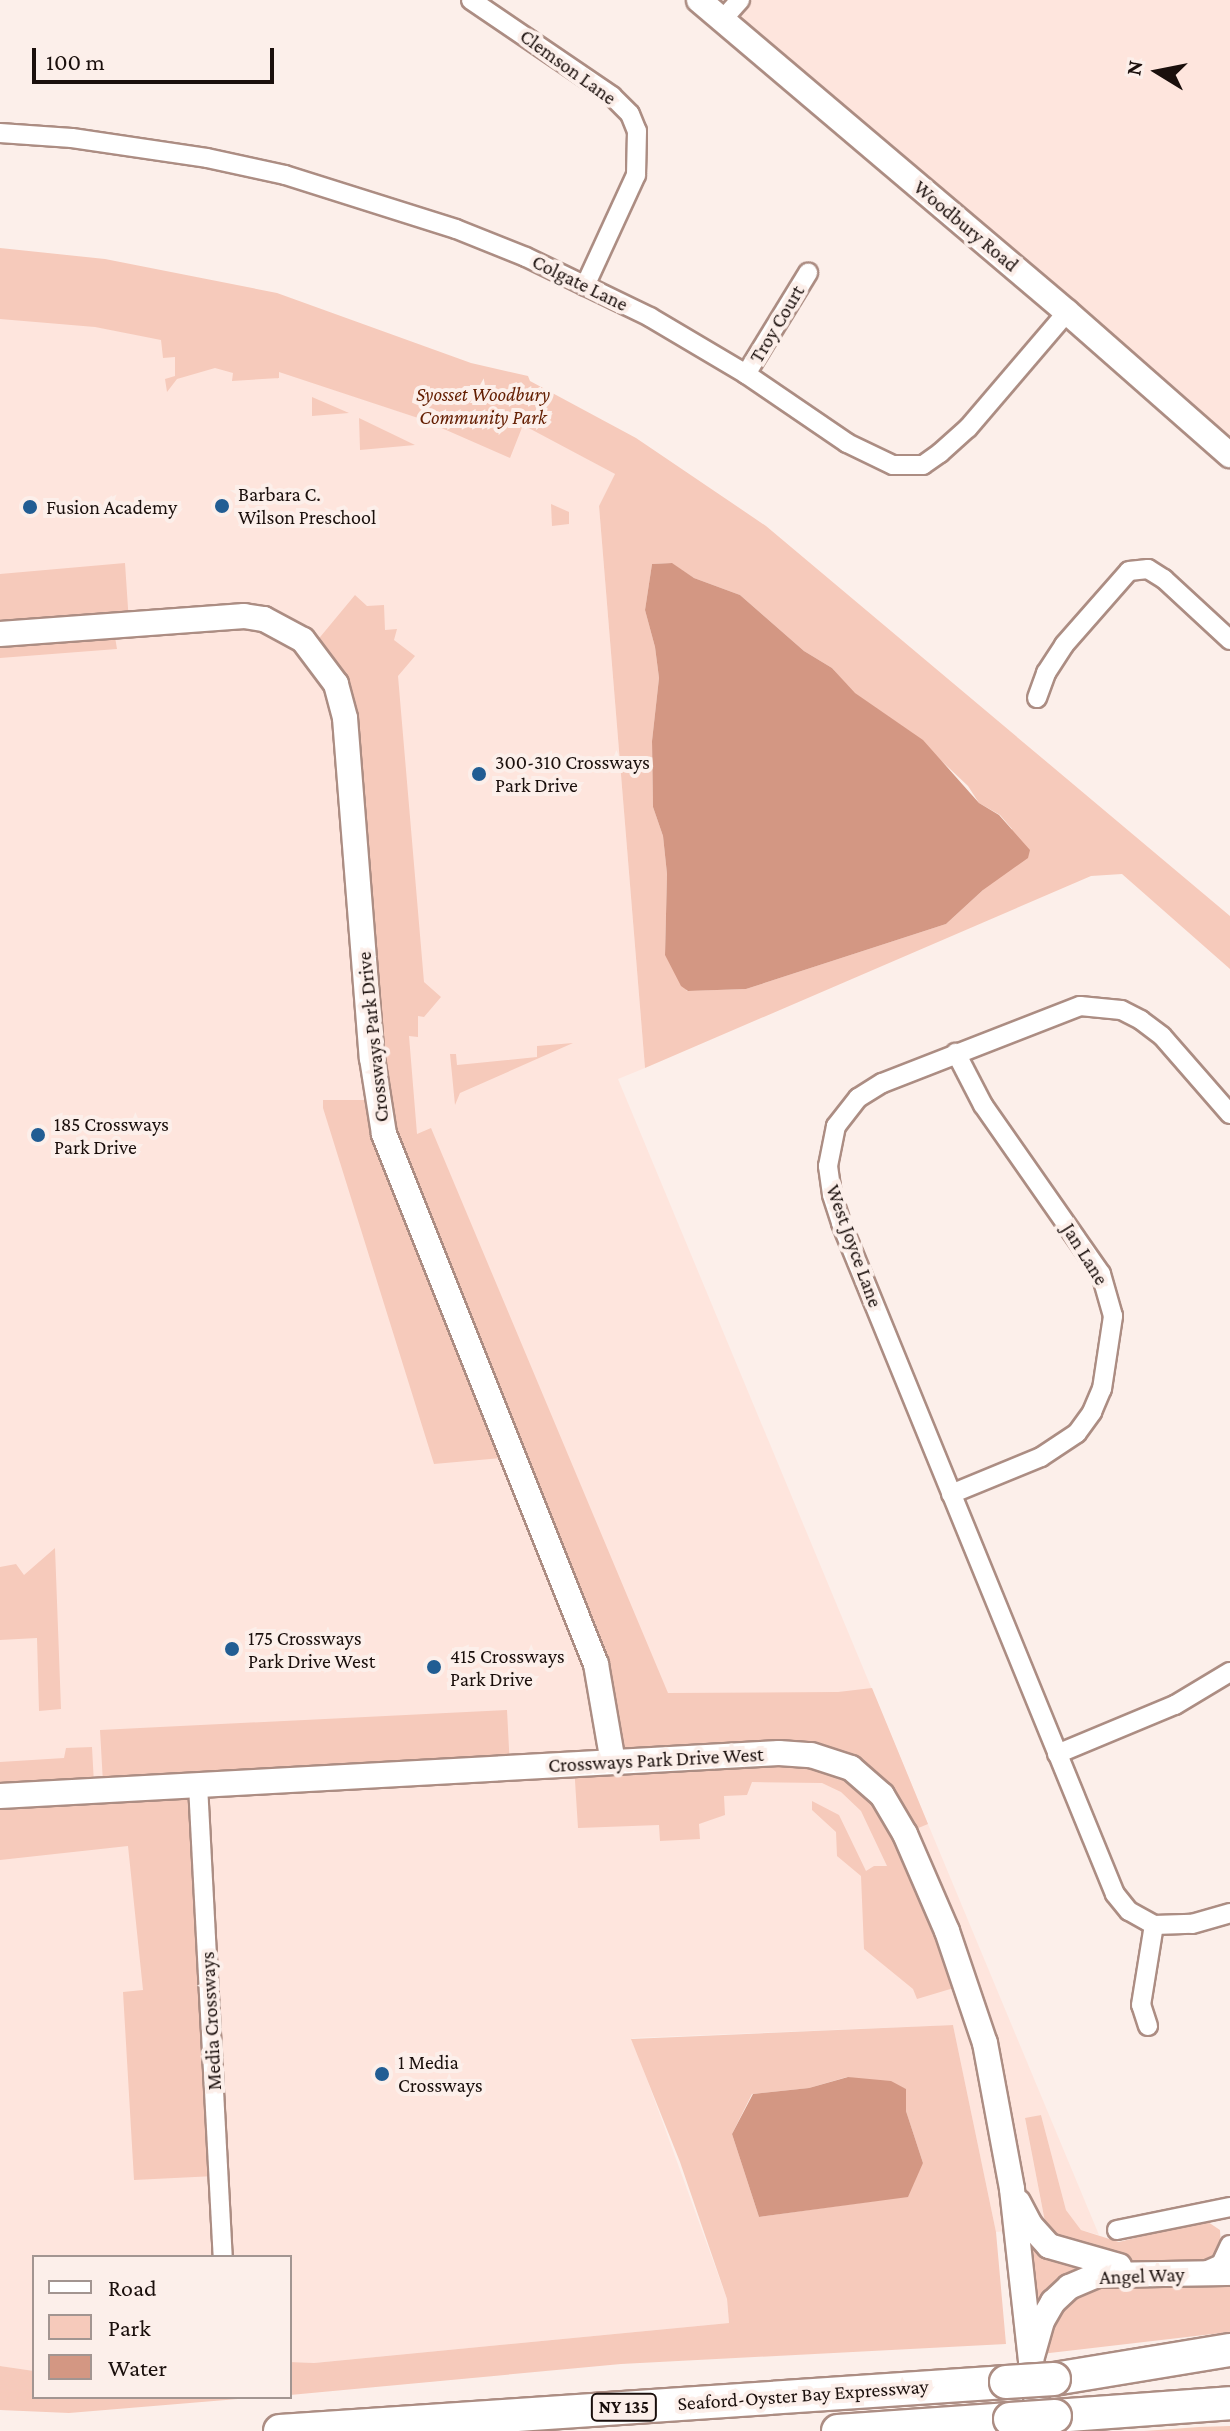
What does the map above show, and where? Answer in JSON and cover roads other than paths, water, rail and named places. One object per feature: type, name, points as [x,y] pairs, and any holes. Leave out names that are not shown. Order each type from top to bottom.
[{"type":"highway","points":[[1043,2369],[1230,2350]]},
{"type":"highway","name":"Seaford-Oyster Bay Expressway","points":[[280,2431],[1006,2382],[1043,2369],[1230,2366]]},
{"type":"highway","name":"Seaford-Oyster Bay Expressway","points":[[838,2431],[1010,2419],[1048,2423],[1230,2403]]},
{"type":"highway","points":[[1048,2423],[1230,2414]]},
{"type":"street","name":"Clemson Lane","points":[[471,0],[612,96],[630,114],[637,131],[636,175],[585,286]]},
{"type":"street","name":"Woodbury Road","points":[[699,0],[1067,312],[1230,455]]},
{"type":"street","points":[[722,20],[740,0]]},
{"type":"street","name":"Colgate Lane","points":[[0,133],[134,146],[285,175],[456,229],[650,317],[746,374],[847,443],[893,465],[923,465],[968,428],[1067,312]]},
{"type":"street","name":"Troy Court","points":[[746,374],[808,273]]},
{"type":"street","points":[[1037,698],[1046,673],[1064,645],[1129,571],[1148,569],[1164,579],[1230,640]]},
{"type":"street","name":"Crossways Park Drive","points":[[0,634],[244,616],[264,619],[303,640],[336,684],[345,718],[372,1058],[384,1134],[596,1664],[613,1762]]},
{"type":"street","name":"West Joyce Lane","points":[[1154,1925],[1129,1911],[1115,1894],[841,1223],[832,1195],[828,1166],[836,1126],[858,1098],[882,1083],[1080,1006],[1121,1010],[1162,1036],[1230,1114]]},
{"type":"street","name":"Jan Lane","points":[[951,1494],[1041,1457],[1077,1433],[1092,1412],[1102,1389],[1113,1316],[1101,1274],[983,1105],[956,1053]]},
{"type":"street","points":[[1057,1754],[1175,1705],[1229,1674]]},
{"type":"street","name":"Crossways Park Drive West","points":[[0,1796],[613,1762],[811,1755],[851,1768],[882,1795],[905,1834],[967,1984],[985,2043],[1043,2369]]},
{"type":"street","name":"Media Crossways","points":[[198,1785],[223,2255]]},
{"type":"street","points":[[1148,2026],[1141,2005],[1154,1925],[1192,1924],[1230,1913]]},
{"type":"street","name":"Crossways Park Drive West","points":[[1012,2189],[1031,2226],[1049,2246],[1101,2263],[1164,2274]]},
{"type":"street","points":[[1117,2230],[1230,2207]]},
{"type":"street","points":[[1199,2274],[1221,2264],[1230,2245]]},
{"type":"street","name":"Angel Way","points":[[1048,2423],[1042,2321],[1053,2302],[1069,2287],[1097,2275],[1230,2273]]},
{"type":"water","points":[[672,563],[694,578],[740,595],[804,651],[832,668],[855,693],[923,740],[979,803],[999,815],[1030,850],[1028,858],[983,890],[946,924],[746,989],[688,991],[681,986],[665,955],[667,874],[663,836],[653,807],[652,741],[659,678],[645,610],[652,564]]},
{"type":"water","points":[[848,2077],[891,2081],[906,2089],[906,2111],[923,2163],[908,2197],[759,2217],[732,2134],[753,2094],[809,2088]]},
{"type":"place","name":"Barbara C. Wilson Preschool","points":[[222,506]]},
{"type":"place","name":"Fusion Academy","points":[[30,507]]},
{"type":"place","name":"300-310 Crossways Park Drive","points":[[479,774]]},
{"type":"place","name":"185 Crossways Park Drive","points":[[38,1135]]},
{"type":"place","name":"175 Crossways Park Drive West","points":[[232,1649]]},
{"type":"place","name":"415 Crossways Park Drive","points":[[434,1667]]},
{"type":"place","name":"1 Media Crossways","points":[[382,2074]]},
{"type":"park label","name":"Syosset Woodbury Community Park","points":[[483,406]]}]
